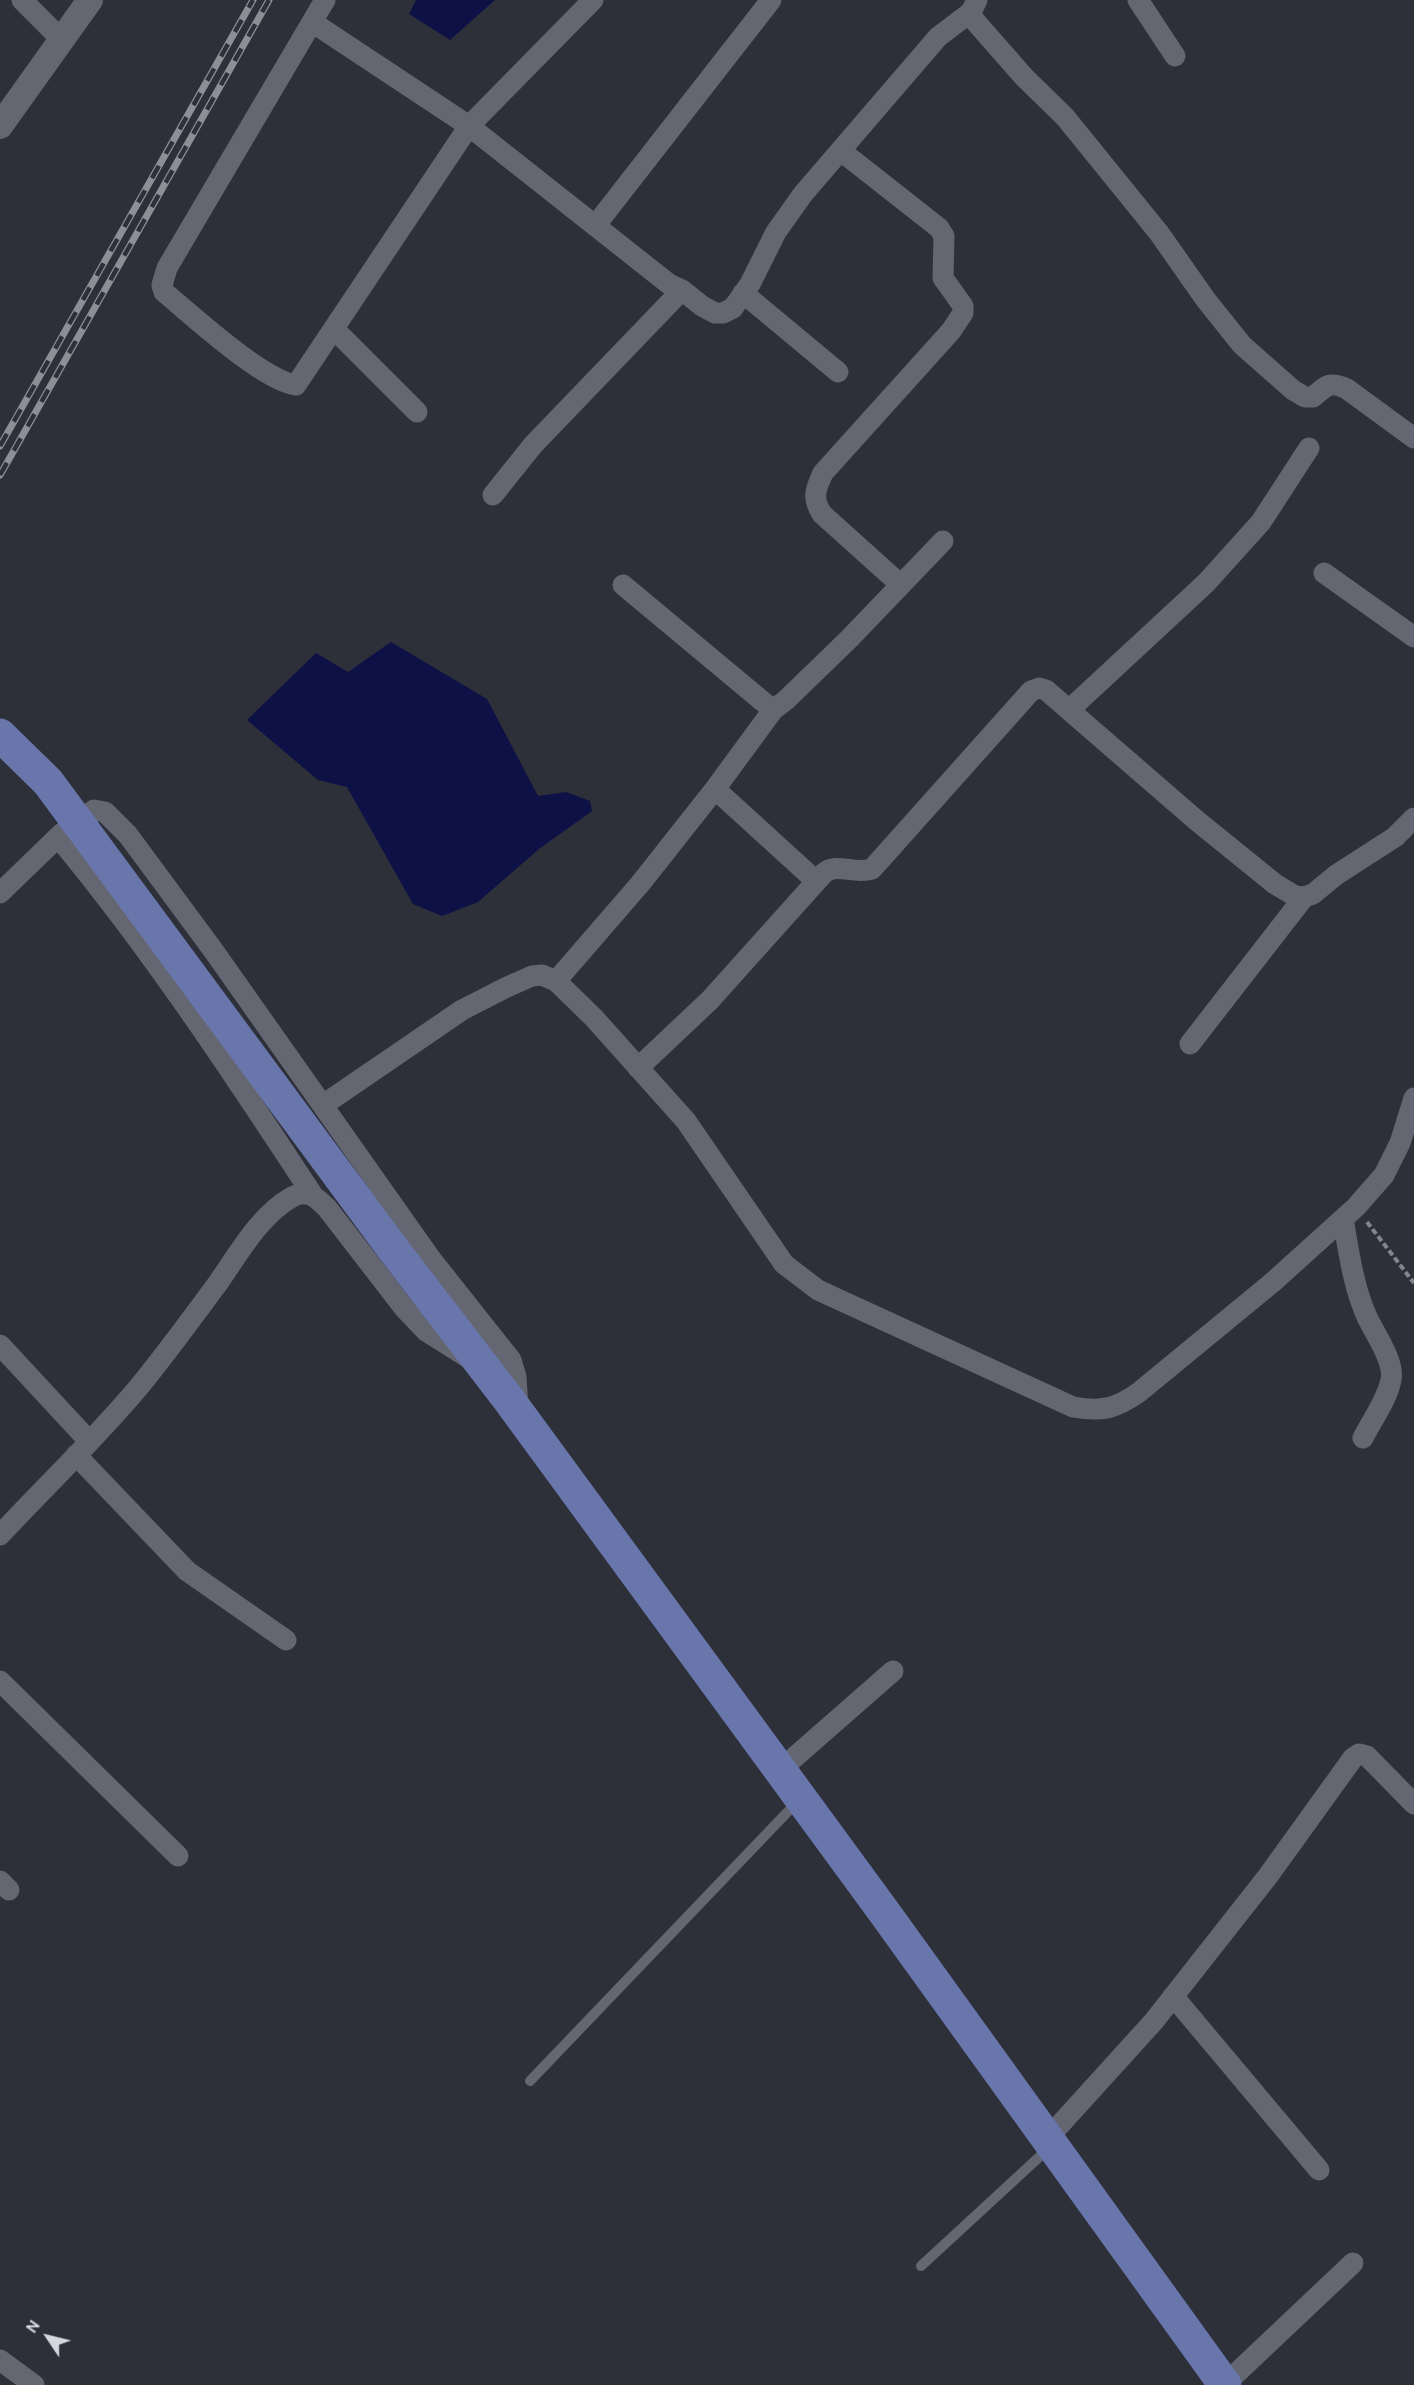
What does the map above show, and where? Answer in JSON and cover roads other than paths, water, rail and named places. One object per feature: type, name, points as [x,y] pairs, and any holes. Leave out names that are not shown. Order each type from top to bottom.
[{"type":"main road","points":[[0,735],[48,782],[393,1249],[518,1412],[801,1798],[1224,2385]]},
{"type":"street","points":[[22,0],[62,40]]},
{"type":"street","points":[[0,126],[90,0]]},
{"type":"street","points":[[325,0],[167,268],[162,285],[164,292],[236,351],[284,383],[296,385],[469,126],[593,0]]},
{"type":"street","points":[[595,226],[771,0]]},
{"type":"street","points":[[1138,0],[1175,56]]},
{"type":"street","points":[[312,22],[469,126],[669,284],[682,290],[715,313],[723,313],[733,308],[776,232],[803,194],[938,37],[974,6]]},
{"type":"street","points":[[974,6],[974,20],[1024,77],[1065,117],[1173,251],[1206,300],[1242,345],[1293,390],[1305,397],[1313,397],[1326,386],[1336,384],[1347,389],[1414,438]]},
{"type":"street","points":[[841,151],[939,228],[944,236],[943,278],[963,306],[963,313],[951,331],[823,473],[814,492],[815,503],[822,514],[901,585]]},
{"type":"street","points":[[493,495],[533,445],[682,290]]},
{"type":"street","points":[[743,293],[838,372]]},
{"type":"street","points":[[334,329],[417,412]]},
{"type":"street","points":[[1069,710],[1206,583],[1261,522],[1309,448]]},
{"type":"street","points":[[556,981],[639,884],[715,789],[773,710],[841,647],[943,541]]},
{"type":"street","points":[[1324,573],[1414,637]]},
{"type":"street","points":[[623,585],[773,710]]},
{"type":"street","points":[[639,1068],[710,1000],[829,868],[853,872],[872,869],[1031,691],[1039,688],[1046,690],[1275,885],[1295,896],[1304,897],[1313,894],[1336,875],[1395,837],[1414,818]]},
{"type":"street","points":[[715,789],[816,881]]},
{"type":"street","points":[[0,893],[58,837],[94,810],[105,812],[128,835],[213,950],[431,1259],[511,1360],[516,1377],[518,1412]]},
{"type":"street","points":[[58,837],[96,882],[215,1047],[312,1194],[327,1208],[405,1309],[426,1331],[483,1365]]},
{"type":"street","points":[[1190,1044],[1304,897]]},
{"type":"street","points":[[322,1105],[462,1010],[532,976],[542,975],[556,981],[594,1018],[686,1121],[784,1264],[800,1277],[818,1290],[1073,1407],[1092,1411],[1118,1407],[1138,1393],[1273,1282],[1349,1213],[1384,1175],[1400,1143],[1414,1098]]},
{"type":"street","points":[[0,1534],[137,1389],[268,1216],[301,1193],[312,1194]]},
{"type":"street","points":[[1349,1213],[1356,1289],[1392,1367],[1392,1379],[1386,1394],[1363,1438]]},
{"type":"street","points":[[0,1346],[82,1448],[187,1571],[286,1640]]},
{"type":"street","points":[[780,1770],[893,1671]]},
{"type":"street","points":[[0,1681],[178,1856]]},
{"type":"street","points":[[1049,2142],[1154,2021],[1268,1876],[1359,1754],[1371,1759],[1414,1803]]},
{"type":"street","points":[[1173,1996],[1318,2170]]},
{"type":"street","points":[[1224,2385],[1353,2263]]},
{"type":"street","points":[[0,2360],[34,2385]]},
{"type":"lane","points":[[530,2082],[801,1798]]},
{"type":"lane","points":[[921,2266],[1049,2142]]},
{"type":"railway","points":[[0,446],[253,0]]},
{"type":"railway","points":[[0,475],[269,0]]}]
